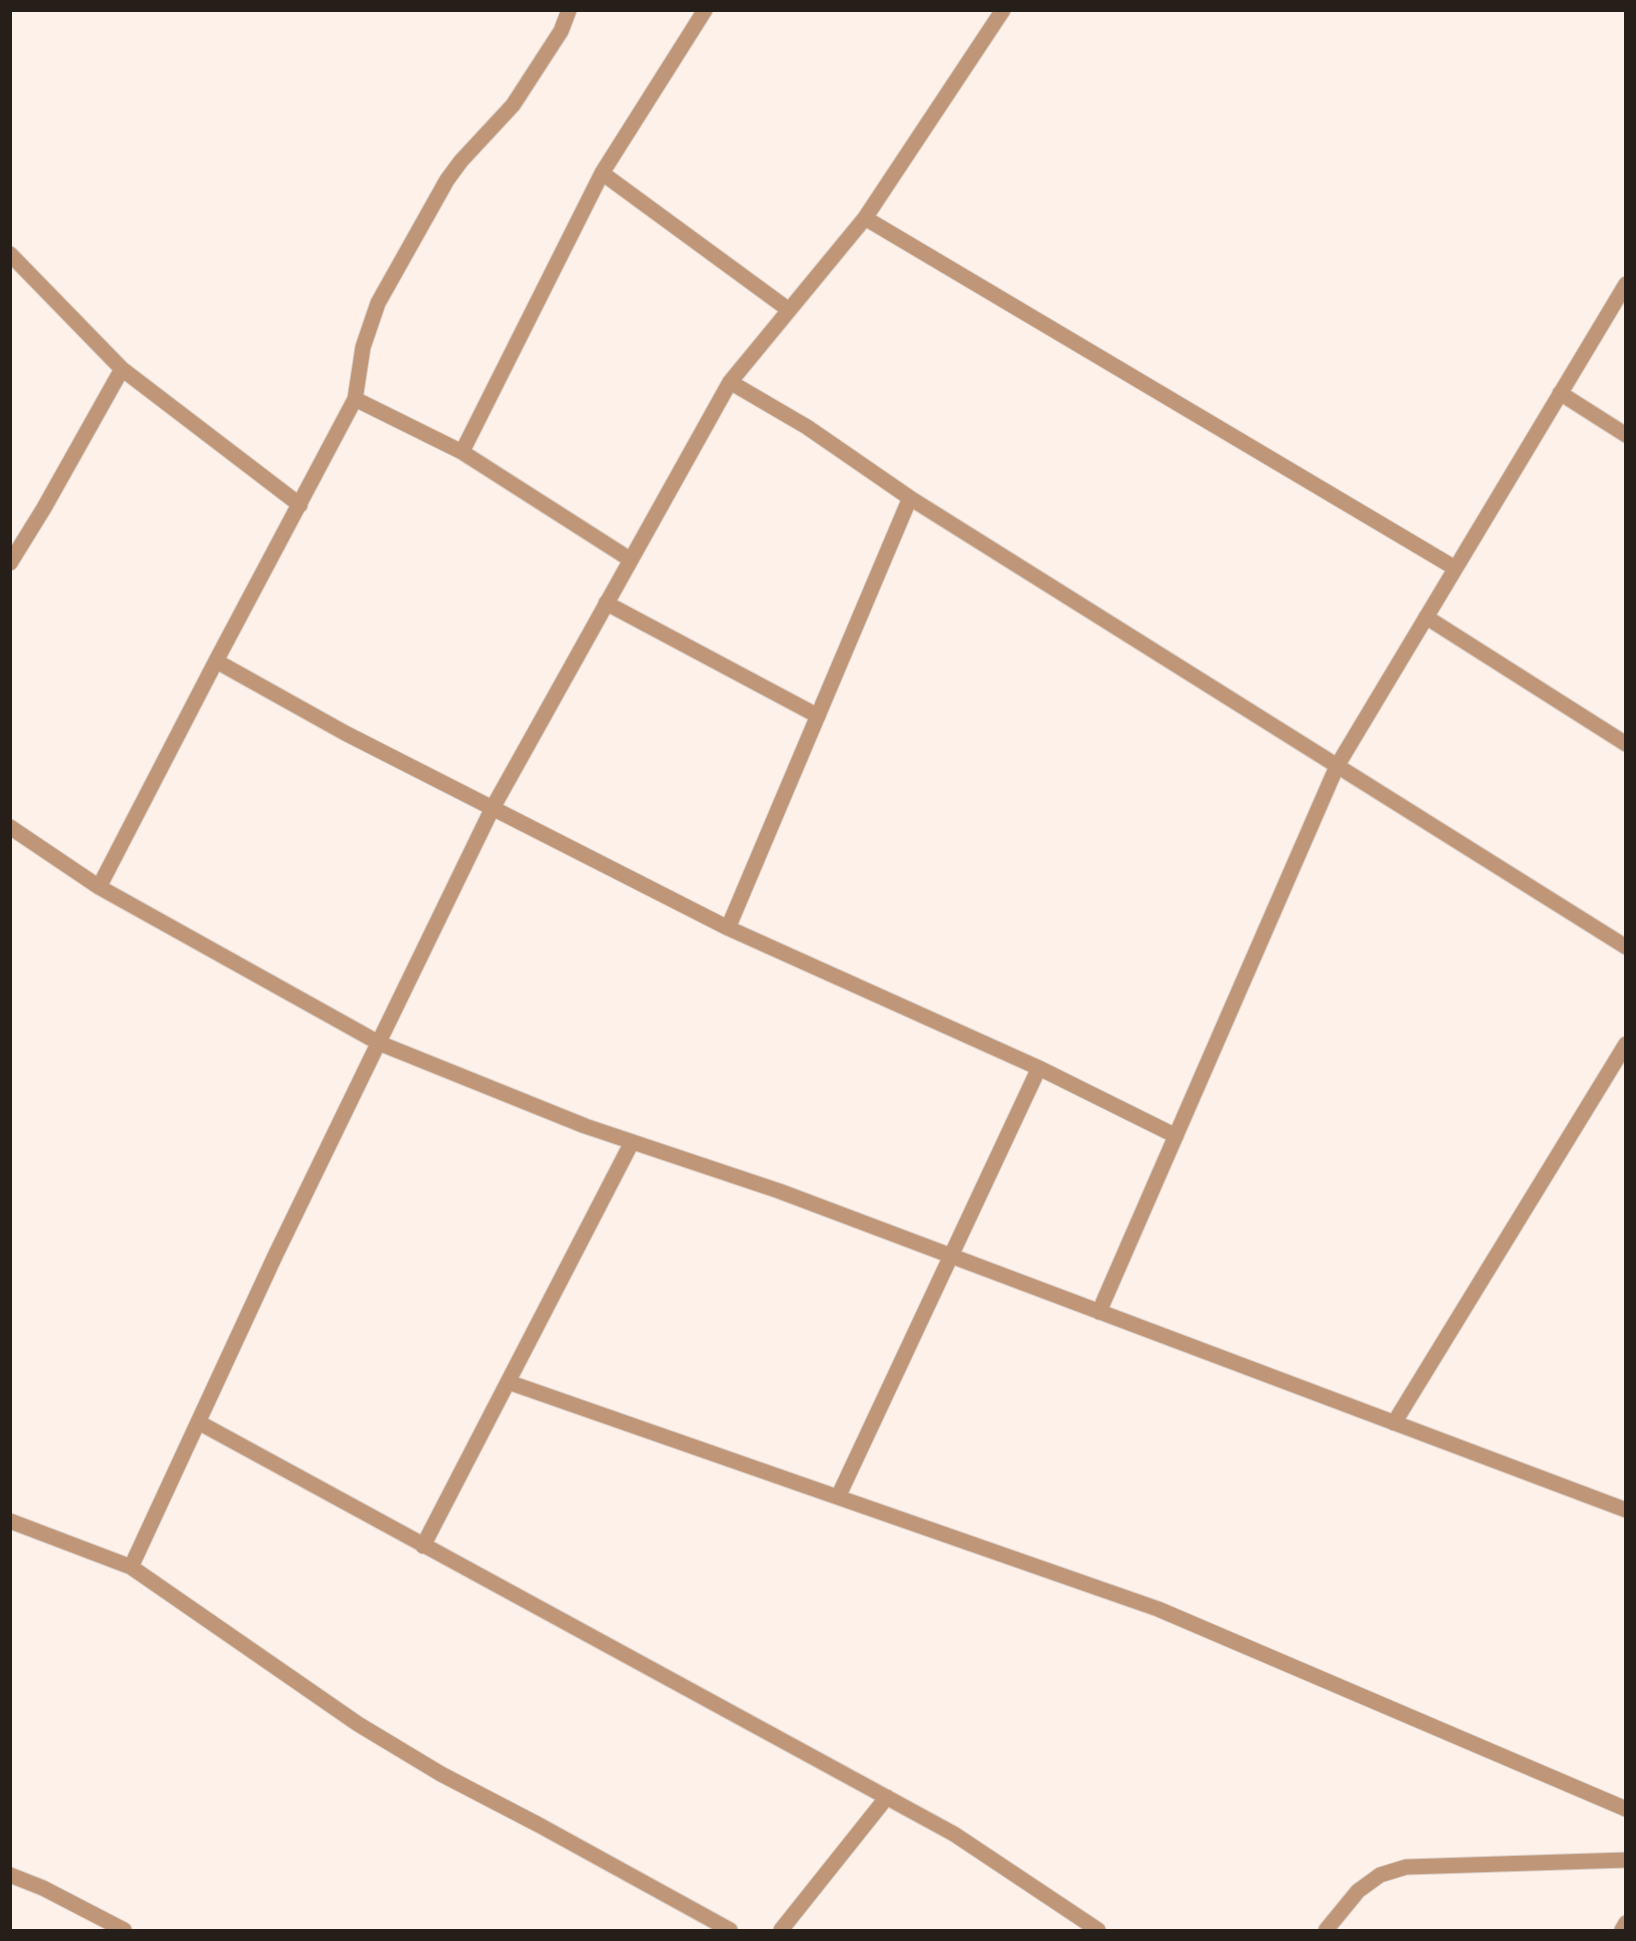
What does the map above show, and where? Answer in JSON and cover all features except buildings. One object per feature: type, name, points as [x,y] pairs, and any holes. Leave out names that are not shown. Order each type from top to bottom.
[{"type":"street","points":[[99,887],[355,399],[363,347],[378,303],[447,180],[461,161],[513,105],[556,39],[569,10]]},
{"type":"street","points":[[462,452],[602,173],[705,10]]},
{"type":"street","points":[[131,1567],[275,1256],[492,809],[606,603],[730,382],[865,218],[1003,10]]},
{"type":"street","points":[[602,173],[789,310]]},
{"type":"street","points":[[865,218],[1455,568]]},
{"type":"street","points":[[10,254],[122,369],[300,505]]},
{"type":"street","points":[[1099,1312],[1337,766],[1626,284]]},
{"type":"street","points":[[10,563],[44,508],[122,369]]},
{"type":"street","points":[[730,382],[807,427],[910,498],[1337,766],[1623,938]]},
{"type":"street","points":[[1560,393],[1626,435]]},
{"type":"street","points":[[355,399],[462,452],[631,560]]},
{"type":"street","points":[[728,928],[910,498]]},
{"type":"street","points":[[606,603],[818,716]]},
{"type":"street","points":[[1426,617],[1626,744]]},
{"type":"street","points":[[216,661],[345,733],[728,928],[1039,1068],[1176,1136]]},
{"type":"street","points":[[10,827],[99,887],[380,1043],[585,1126],[778,1191],[1626,1510]]},
{"type":"street","points":[[1394,1423],[1626,1044]]},
{"type":"street","points":[[838,1497],[1039,1068]]},
{"type":"street","points":[[423,1546],[632,1142]]},
{"type":"street","points":[[508,1382],[1158,1609],[1626,1809]]},
{"type":"street","points":[[198,1422],[954,1834],[1098,1930]]},
{"type":"street","points":[[10,1521],[131,1567],[367,1729],[441,1774],[730,1930]]},
{"type":"street","points":[[781,1930],[887,1797]]},
{"type":"street","points":[[1326,1930],[1358,1891],[1380,1875],[1406,1867],[1626,1860]]},
{"type":"street","points":[[10,1875],[43,1888],[124,1930]]},
{"type":"street","points":[[1622,1930],[1626,1923]]}]
